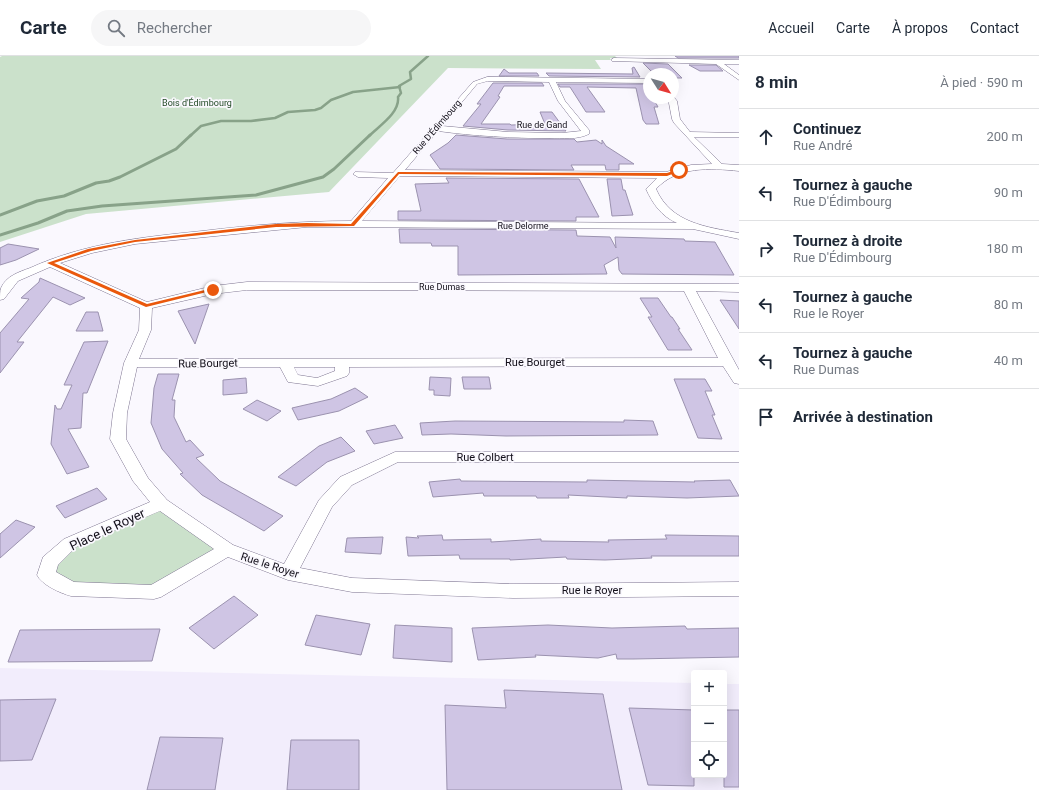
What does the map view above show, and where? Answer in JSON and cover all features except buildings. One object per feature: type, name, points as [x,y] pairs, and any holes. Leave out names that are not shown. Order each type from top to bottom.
[{"type":"street","points":[[614,60],[739,62]]},
{"type":"street","points":[[637,60],[645,68]]},
{"type":"street","points":[[718,62],[739,78]]},
{"type":"street","name":"Rue D'Édimbourg","points":[[353,225],[475,83],[480,80],[643,81]]},
{"type":"street","name":"Rue de Gand","points":[[436,128],[498,135],[580,135],[586,132],[562,101],[552,80]]},
{"type":"street","points":[[674,104],[676,120],[719,166]]},
{"type":"street","points":[[689,134],[739,134]]},
{"type":"street","points":[[739,168],[719,166],[679,170],[667,174],[657,180],[651,189],[656,202],[676,219],[693,226],[739,236]]},
{"type":"street","points":[[358,174],[667,174]]},
{"type":"street","points":[[0,296],[14,279],[50,263],[90,250],[135,241],[276,226],[307,224],[353,225]]},
{"type":"street","name":"Rue Delorme","points":[[353,225],[693,226]]},
{"type":"street","points":[[50,263],[146,306]]},
{"type":"street","name":"Rue Dumas","points":[[146,306],[213,290],[247,286],[739,288]]},
{"type":"street","points":[[688,287],[727,362],[739,380]]},
{"type":"street","name":"Rue le Royer","points":[[146,306],[145,330],[132,363],[120,413],[118,439],[141,481],[161,504],[227,550],[288,573],[352,585],[490,590],[739,589]]},
{"type":"street","points":[[285,362],[293,379],[318,382],[342,373],[342,362]]},
{"type":"street","name":"Rue Bourget","points":[[132,363],[727,362]]},
{"type":"street","name":"Rue Colbert","points":[[288,573],[325,504],[346,481],[395,457],[739,457]]},
{"type":"street","name":"Place le Royer","points":[[161,504],[70,544],[49,562],[46,574],[71,589],[154,592],[227,550]]},
{"type":"shaded area","points":[[0,668],[691,683],[691,778],[727,778],[727,684],[739,684],[739,790],[0,790]]},
{"type":"green space","name":"Bois d'Édimbourg","points":[[615,56],[617,58],[610,58],[611,60],[595,60],[601,69],[448,68],[329,192],[86,214],[0,242],[0,57]]},
{"type":"green space","points":[[161,504],[227,550],[154,592],[71,589],[46,575],[70,543]]},
{"type":"waterway","points":[[399,87],[411,79],[410,72],[428,56]]},
{"type":"waterway","points":[[190,136],[201,126],[221,121],[251,121],[275,118],[288,112],[315,110],[321,108],[331,100],[353,92],[399,87]]},
{"type":"waterway","points":[[369,136],[388,119],[396,108],[398,97],[401,93],[399,87]]},
{"type":"waterway","points":[[0,215],[37,201],[64,196],[96,183],[109,181],[120,177],[176,149],[191,135]]},
{"type":"waterway","points":[[0,235],[38,223],[67,211],[102,206],[256,195],[323,177],[334,169],[370,135]]},
{"type":"route","points":[[213,290],[146,306],[50,263],[90,250],[135,241],[276,226],[307,224],[353,225],[398,173],[667,174],[679,170]]}]
